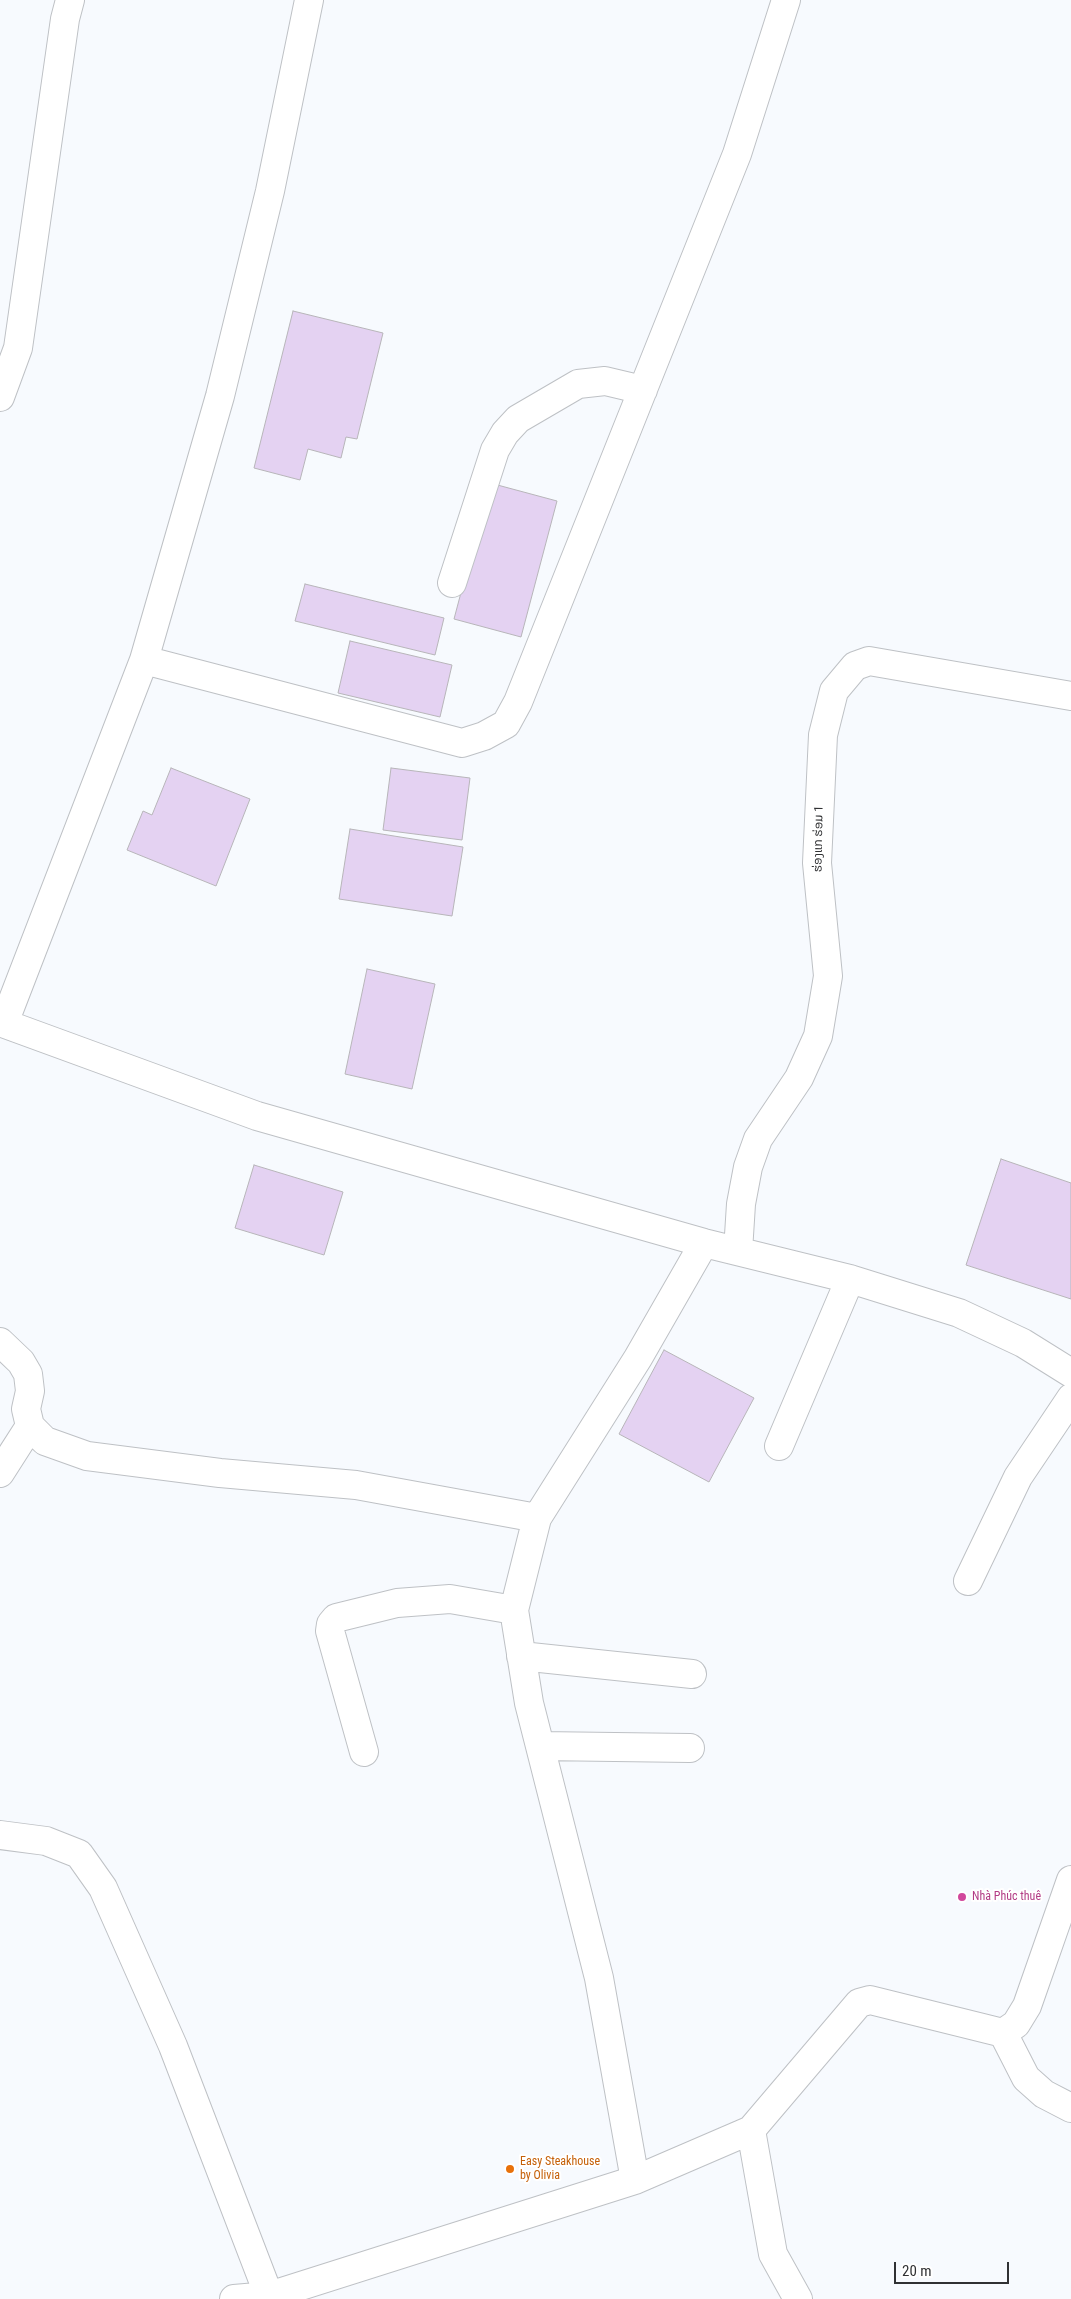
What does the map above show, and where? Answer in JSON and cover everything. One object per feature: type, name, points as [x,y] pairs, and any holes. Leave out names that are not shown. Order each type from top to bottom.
[{"type":"street","points":[[0,397],[18,348],[65,19],[70,0]]},
{"type":"street","points":[[308,0],[270,191],[222,387],[144,660],[2,1023],[257,1116],[704,1243],[850,1280],[959,1313],[1023,1343],[1071,1373]]},
{"type":"street","points":[[144,660],[462,742],[484,736],[506,724],[518,702],[737,154],[786,0]]},
{"type":"street","points":[[452,583],[495,450],[505,433],[518,419],[578,384],[605,381],[643,390]]},
{"type":"street","name":"ຮ່ອງແກ ຮ່ອມ 1","points":[[738,1251],[741,1204],[748,1167],[758,1139],[799,1078],[818,1036],[828,976],[816,863],[823,735],[834,691],[855,666],[869,661],[1071,696]]},
{"type":"street","points":[[635,2180],[599,1978],[529,1703],[514,1610],[537,1518],[638,1358],[704,1243]]},
{"type":"street","points":[[779,1446],[850,1280]]},
{"type":"street","points":[[0,1342],[21,1362],[28,1374],[30,1391],[26,1409],[30,1426],[45,1441],[86,1456],[356,1486],[537,1518]]},
{"type":"street","points":[[968,1581],[1018,1477],[1071,1398]]},
{"type":"street","points":[[0,1473],[30,1426]]},
{"type":"street","points":[[364,1752],[330,1631],[331,1624],[336,1618],[396,1603],[450,1599],[514,1610]]},
{"type":"street","points":[[521,1656],[692,1674]]},
{"type":"street","points":[[540,1746],[690,1748]]},
{"type":"street","points":[[0,1835],[46,1841],[79,1854],[104,1888],[173,2046],[269,2296]]},
{"type":"street","points":[[234,2299],[269,2296],[635,2180],[751,2130],[859,2003],[870,2000],[1003,2032],[1016,2024],[1027,2006],[1071,1880]]},
{"type":"street","points":[[1003,2032],[1026,2078],[1044,2094],[1071,2108]]},
{"type":"street","points":[[751,2130],[773,2254],[798,2299]]},
{"type":"building","points":[[293,311],[383,333],[357,439],[346,437],[341,458],[308,449],[300,480],[254,468]]},
{"type":"building","points":[[490,483],[557,501],[521,637],[454,619]]},
{"type":"building","points":[[305,584],[444,618],[435,655],[295,621]]},
{"type":"building","points":[[350,641],[452,665],[440,717],[338,693]]},
{"type":"building","points":[[171,768],[250,799],[216,886],[127,850],[143,811],[152,815]]},
{"type":"building","points":[[391,768],[470,778],[462,840],[383,830]]},
{"type":"building","points":[[350,829],[463,847],[452,916],[339,899]]},
{"type":"building","points":[[367,969],[435,984],[412,1089],[345,1074]]},
{"type":"building","points":[[1001,1159],[1071,1183],[1071,1299],[966,1265]]},
{"type":"building","points":[[254,1165],[343,1192],[324,1255],[235,1228]]},
{"type":"building","points":[[664,1350],[754,1398],[709,1482],[619,1434]]},
{"type":"place","name":"Nhà Phúc thuê","points":[[962,1897]]},
{"type":"place","name":"Easy Steakhouse by Olivia","points":[[510,2169]]}]
